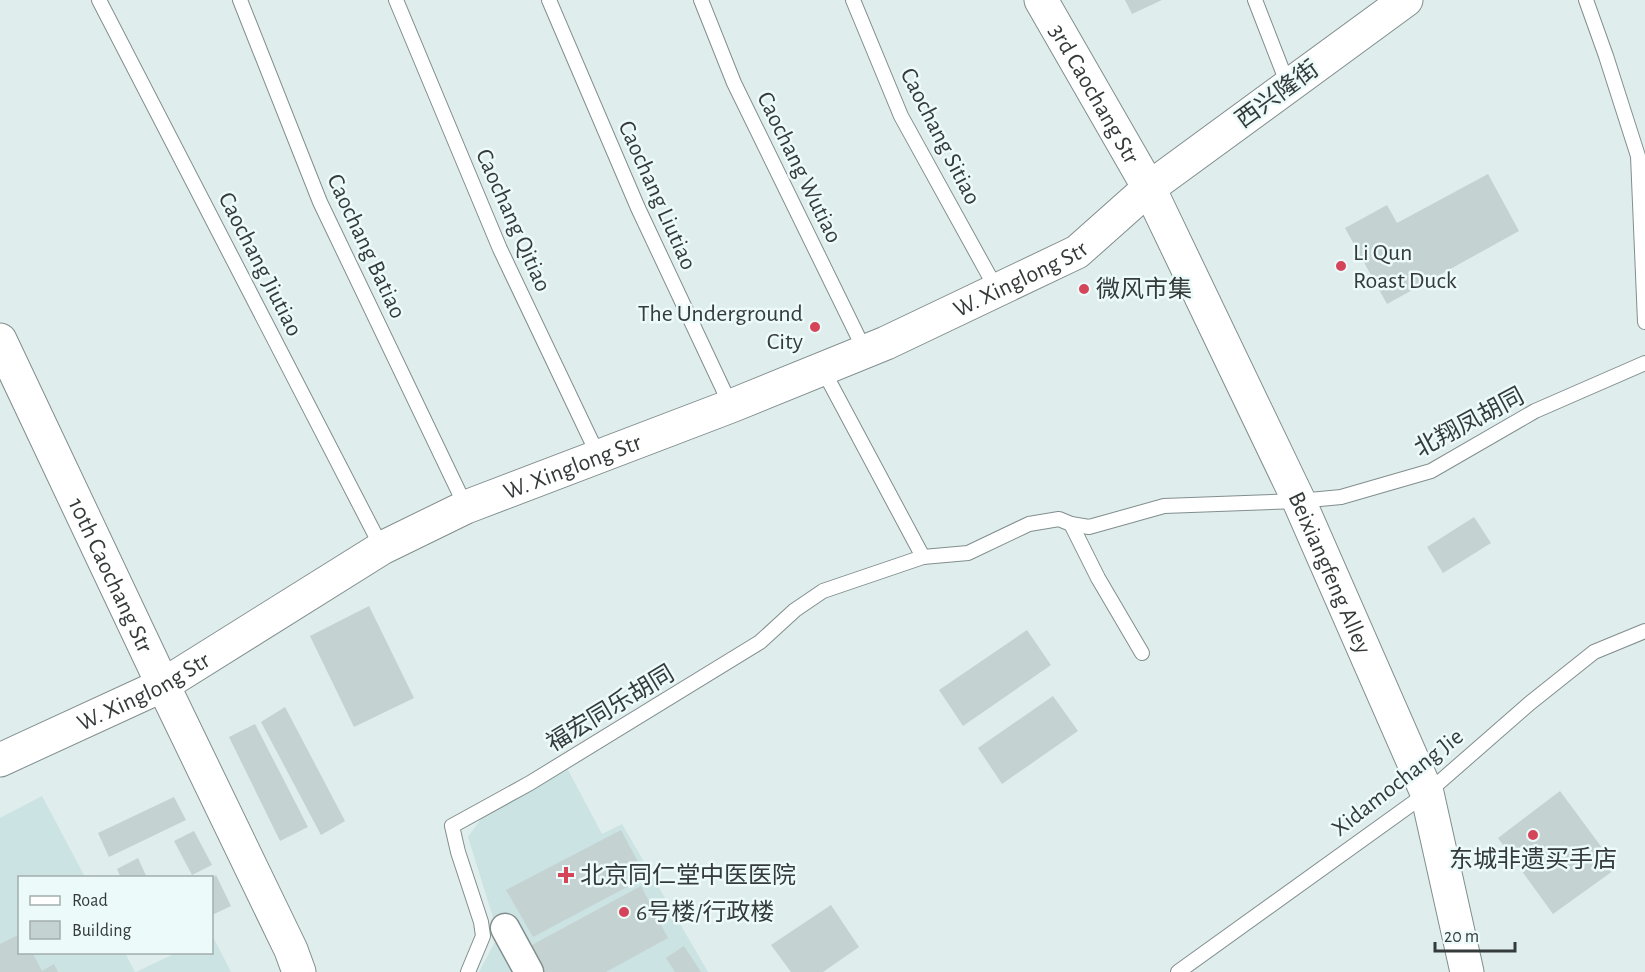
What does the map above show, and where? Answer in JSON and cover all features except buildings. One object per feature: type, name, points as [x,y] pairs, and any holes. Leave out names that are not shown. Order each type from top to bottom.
[{"type":"street","name":"3rd Caochang Str","points":[[1041,0],[1149,188]]},
{"type":"street","name":"西兴隆街","points":[[1149,188],[1406,0]]},
{"type":"street","name":"W. Xinglong Str","points":[[0,760],[163,685],[382,548],[466,507],[865,351],[1077,252],[1149,188]]},
{"type":"street","name":"Beixiangfeng Alley","points":[[1149,188],[1299,501],[1427,793],[1467,972]]},
{"type":"street","name":"10th Caochang Str","points":[[0,340],[291,950],[299,972]]},
{"type":"street","points":[[506,928],[529,972]]},
{"type":"lane","name":"Caochang Jiutiao","points":[[99,0],[382,548]]},
{"type":"lane","name":"Caochang Batiao","points":[[240,0],[320,202],[466,507]]},
{"type":"lane","name":"Caochang Qitiao","points":[[396,0],[500,249],[598,455]]},
{"type":"lane","name":"Caochang Liutiao","points":[[549,0],[638,208],[731,405]]},
{"type":"lane","name":"Caochang Wutiao","points":[[701,0],[734,83],[865,351]]},
{"type":"lane","name":"Caochang Sitiao","points":[[853,0],[901,116],[997,290]]},
{"type":"lane","points":[[1255,0],[1288,85]]},
{"type":"lane","points":[[1586,0],[1641,156],[1645,322]]},
{"type":"lane","name":"北翔凤胡同","points":[[923,557],[968,553],[1029,524],[1059,519],[1089,527],[1164,506],[1299,501],[1341,497],[1431,471],[1535,411],[1645,363]]},
{"type":"lane","points":[[821,367],[923,557]]},
{"type":"lane","points":[[1071,524],[1098,578],[1142,653]]},
{"type":"lane","name":"福宏同乐胡同","points":[[468,972],[483,936],[481,922],[452,826],[530,783],[760,642],[795,610],[824,591],[923,557]]},
{"type":"lane","name":"Xidamochang Jie","points":[[1178,972],[1427,793],[1530,703],[1594,652],[1645,631]]},
{"type":"shaded area","name":"北京同仁堂中医医院","points":[[567,768],[602,834],[622,824],[708,972],[479,972],[497,938],[492,914],[468,837],[483,816]]},
{"type":"shaded area","points":[[42,796],[84,876],[18,876],[18,954],[126,954],[135,972],[0,972],[0,818]]},
{"type":"shaded area","points":[[213,937],[231,972],[136,972],[174,954],[213,954]]},
{"type":"place","name":"Li Qun Roast Duck","points":[[1341,266]]},
{"type":"place","name":"微风市集","points":[[1084,289]]},
{"type":"place","name":"The Underground City","points":[[815,327]]},
{"type":"place","name":"东城非遗买手店","points":[[1533,835]]},
{"type":"place","name":"北京同仁堂中医医院","points":[[566,875]]},
{"type":"place","name":"6号楼/行政楼","points":[[624,912]]}]
